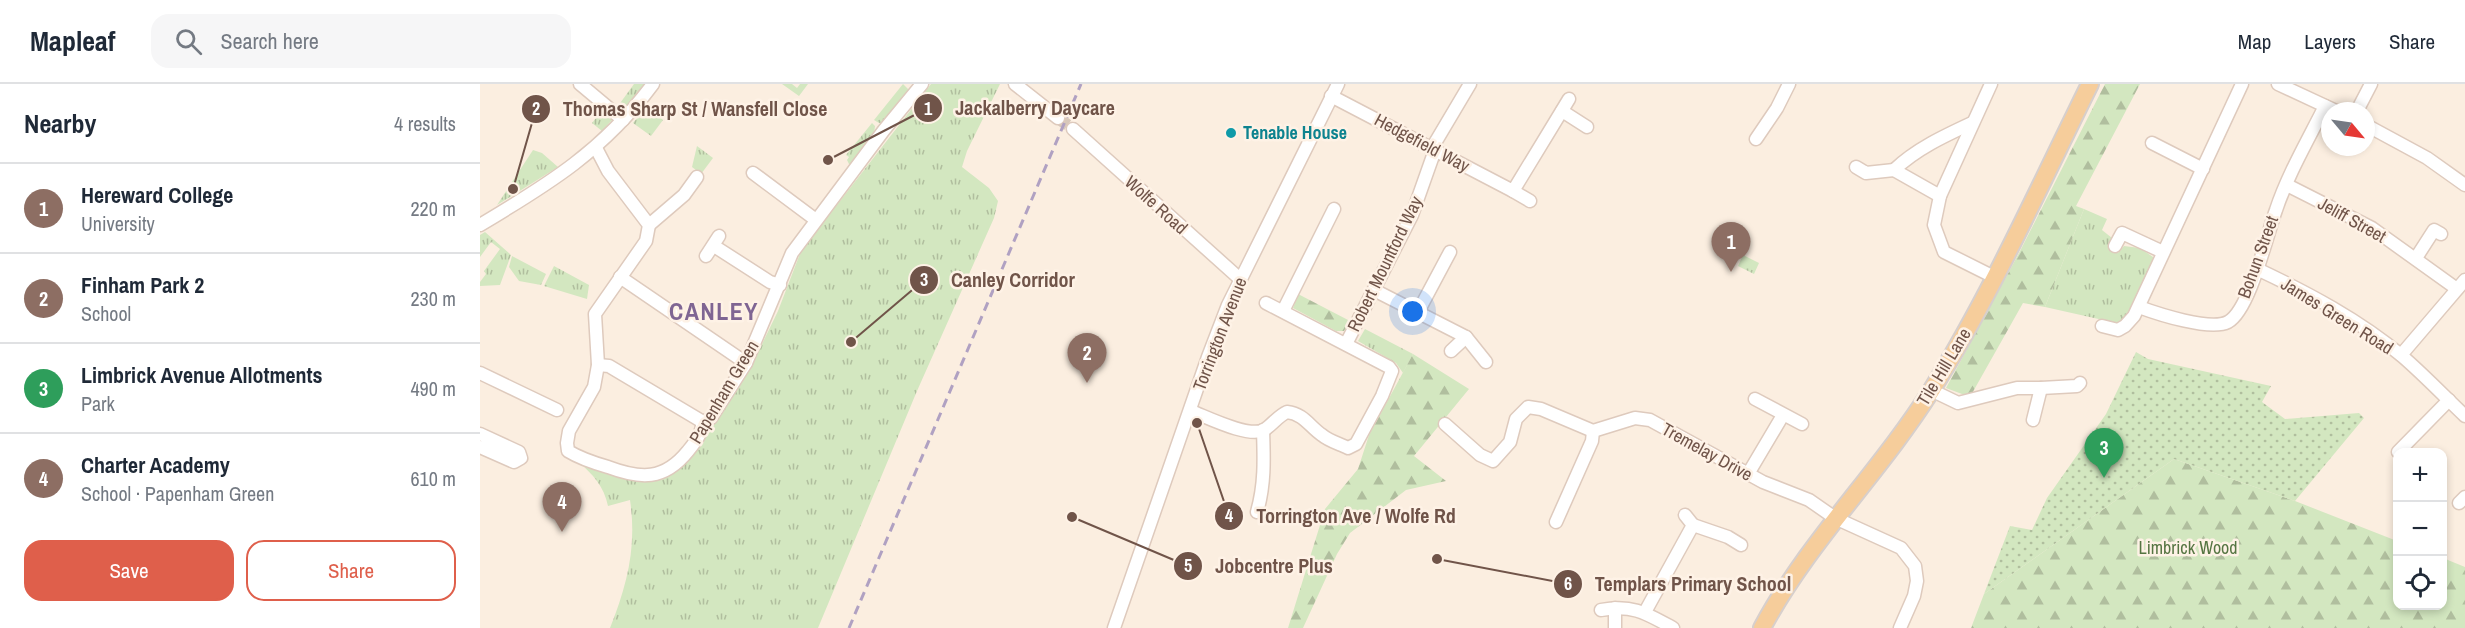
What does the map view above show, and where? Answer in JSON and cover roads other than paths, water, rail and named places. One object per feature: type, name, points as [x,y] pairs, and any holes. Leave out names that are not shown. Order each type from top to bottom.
[{"type":"main road","name":"Tile Hill Lane","points":[[1762,628],[1797,572],[1835,518],[1894,446],[1931,390],[1994,278],[2090,84]]},
{"type":"street","points":[[580,84],[623,120]]},
{"type":"street","points":[[480,225],[534,192],[596,148],[653,84]]},
{"type":"street","name":"Papenham Green","points":[[597,365],[594,387],[569,431],[568,451],[580,458],[632,476],[649,476],[662,472],[682,459],[702,435],[703,422],[711,418],[746,363],[792,253],[922,84]]},
{"type":"street","points":[[1015,84],[1058,118]]},
{"type":"street","name":"Torrington Avenue","points":[[1114,628],[1211,348],[1240,279],[1338,84]]},
{"type":"street","name":"Robert Mountford Way","points":[[1346,344],[1412,216],[1434,149],[1470,84]]},
{"type":"street","points":[[1756,139],[1777,108],[1789,84]]},
{"type":"street","points":[[1991,84],[1941,196],[1934,225],[1944,252],[1994,278]]},
{"type":"street","points":[[2102,326],[2118,330],[2125,326],[2139,307],[2242,84]]},
{"type":"street","points":[[2278,84],[2321,104]]},
{"type":"street","points":[[2362,102],[2371,84]]},
{"type":"street","name":"Hedgefield Way","points":[[1331,96],[1530,201]]},
{"type":"street","points":[[1513,191],[1569,99]]},
{"type":"street","points":[[1562,111],[1587,127]]},
{"type":"street","points":[[1894,171],[1906,159],[1926,146],[1972,123]]},
{"type":"street","name":"Bohun Street","points":[[2139,307],[2212,326],[2230,321],[2239,310],[2257,269],[2276,209],[2287,184],[2321,124]]},
{"type":"street","name":"Wolfe Road","points":[[1073,129],[1240,279]]},
{"type":"street","points":[[2375,130],[2427,158],[2465,185]]},
{"type":"street","points":[[2152,143],[2203,169]]},
{"type":"street","points":[[596,148],[608,171],[649,225]]},
{"type":"street","points":[[1856,167],[1866,172],[1894,171],[1941,196]]},
{"type":"street","points":[[753,173],[816,220]]},
{"type":"street","points":[[697,177],[684,195],[649,225],[646,241],[595,314],[597,365],[609,366],[703,422]]},
{"type":"street","name":"Jeliff Street","points":[[2287,184],[2372,228],[2461,285]]},
{"type":"street","points":[[1284,311],[1334,209]]},
{"type":"street","points":[[2416,258],[2434,230],[2441,234]]},
{"type":"street","points":[[2115,246],[2122,233],[2163,252]]},
{"type":"street","points":[[713,246],[770,282],[780,285]]},
{"type":"street","points":[[1418,312],[1450,252]]},
{"type":"street","name":"James Green Road","points":[[2257,269],[2330,307],[2401,355],[2465,416]]},
{"type":"street","points":[[620,277],[746,363]]},
{"type":"street","points":[[2401,355],[2461,285]]},
{"type":"street","points":[[1374,290],[1466,337],[1486,362]]},
{"type":"street","points":[[1191,411],[1235,428],[1253,432],[1263,430],[1284,413],[1295,412],[1322,436],[1348,448],[1356,444],[1382,396],[1392,371],[1389,367],[1266,303]]},
{"type":"street","points":[[1451,351],[1466,337]]},
{"type":"street","points":[[480,373],[558,410]]},
{"type":"street","points":[[1931,390],[1948,400],[1958,402],[2017,388],[2077,386],[2079,383]]},
{"type":"street","points":[[2033,420],[2041,388]]},
{"type":"street","points":[[1755,399],[1802,424]]},
{"type":"street","points":[[2403,448],[2449,400]]},
{"type":"street","points":[[1445,424],[1480,455],[1493,461],[1510,442],[1516,419],[1528,407],[1540,409],[1593,431],[1592,441],[1556,522]]},
{"type":"street","points":[[1748,474],[1783,415]]},
{"type":"street","name":"Tremelay Drive","points":[[1593,431],[1635,418],[1650,420],[1748,474],[1780,490],[1809,500],[1835,518],[1895,544],[1912,560],[1916,573],[1916,588],[1900,628]]},
{"type":"street","points":[[1257,512],[1265,471],[1263,430]]},
{"type":"street","points":[[480,434],[519,452],[521,458],[514,462],[480,447]]},
{"type":"street","points":[[1685,515],[1693,525],[1728,537],[1741,545]]},
{"type":"street","points":[[1645,612],[1693,525]]},
{"type":"street","points":[[1728,537],[1735,525]]},
{"type":"street","points":[[1601,610],[1626,607],[1645,612],[1673,628]]},
{"type":"street","points":[[1615,608],[1615,628]]},
{"type":"tunnel","points":[[1058,118],[1073,129]]},
{"type":"railway","points":[[849,628],[1081,84]]},
{"type":"place","name":"Tenable House","points":[[1231,133]]},
{"type":"place","name":"Jackalberry Daycare","points":[[828,160]]},
{"type":"place","name":"Thomas Sharp St / Wansfell Close","points":[[513,189]]},
{"type":"place","name":"Hereward College","points":[[1731,272]]},
{"type":"place","name":"Canley Corridor","points":[[851,342]]},
{"type":"place","name":"Finham Park 2","points":[[1087,383]]},
{"type":"place","name":"Torrington Ave / Wolfe Rd","points":[[1197,423]]},
{"type":"place","name":"Limbrick Avenue Allotments","points":[[2104,478]]},
{"type":"place","name":"Jobcentre Plus","points":[[1072,517]]},
{"type":"place","name":"Charter Academy","points":[[562,532]]},
{"type":"place","name":"Templars Primary School","points":[[1437,559]]},
{"type":"district","name":"CANLEY","points":[[714,312]]},
{"type":"park label","name":"Limbrick Wood","points":[[2188,548]]}]
